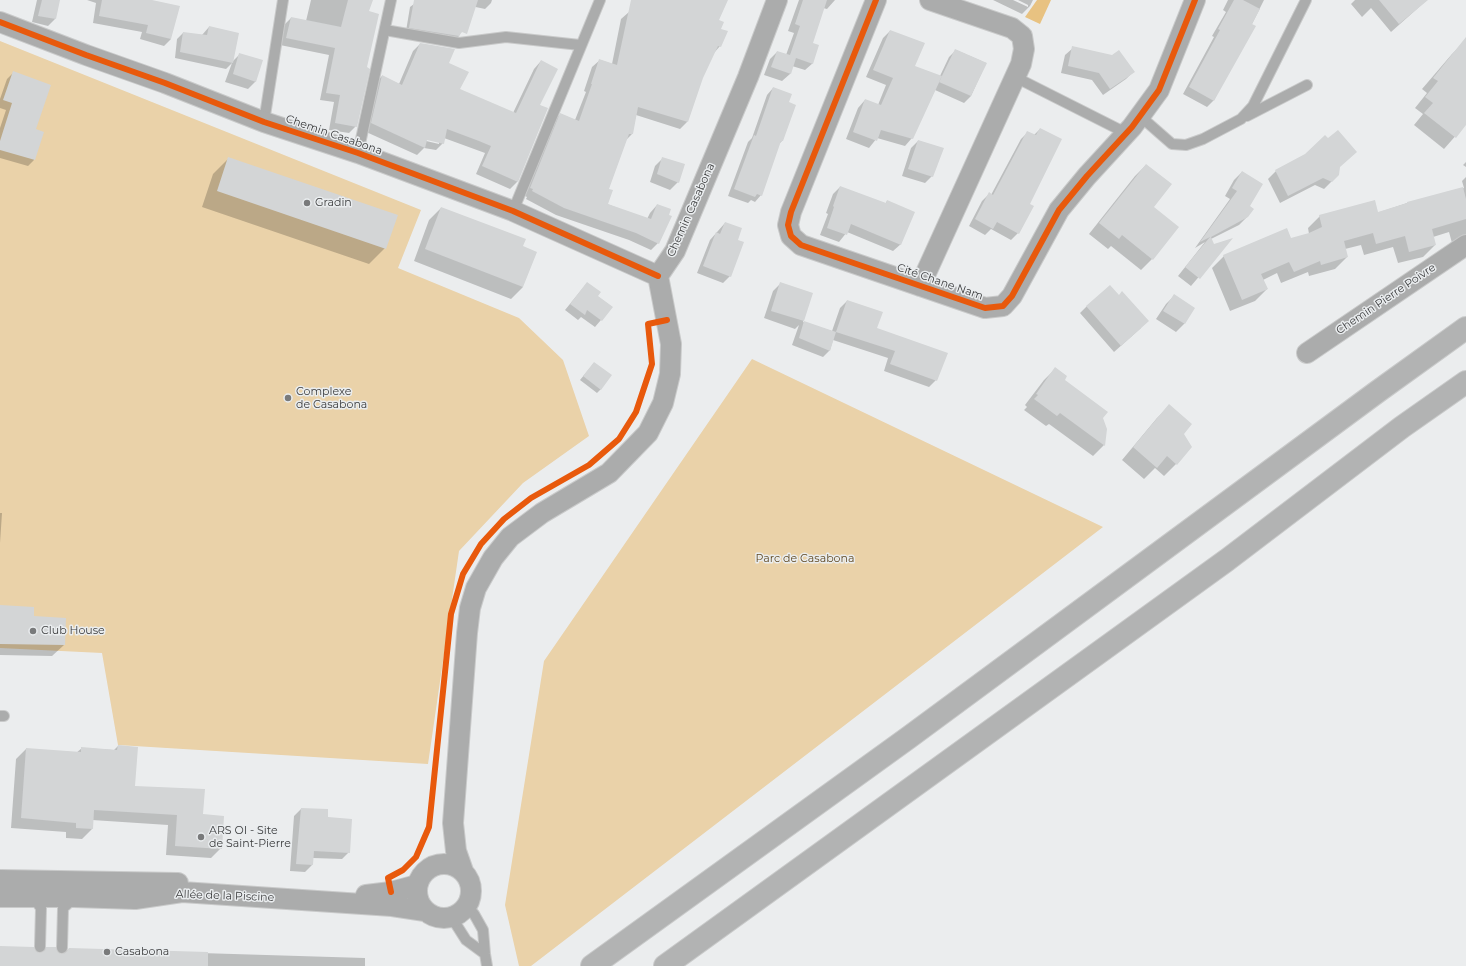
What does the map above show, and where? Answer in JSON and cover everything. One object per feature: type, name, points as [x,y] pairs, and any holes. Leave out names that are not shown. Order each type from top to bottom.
[{"type":"highway","points":[[592,966],[902,742],[1364,401],[1466,328]]},
{"type":"highway","points":[[665,966],[1227,560],[1402,427],[1466,382]]},
{"type":"highway","points":[[580,966],[643,930]]},
{"type":"street","name":"Chemin Casabona","points":[[0,22],[165,83],[264,122],[358,153],[512,211],[658,276],[675,251],[748,77],[777,0]]},
{"type":"street","name":"Cité Chane Nam","points":[[876,0],[790,212],[788,225],[791,236],[801,245],[985,308],[1003,306],[1012,296],[1059,210],[1126,133],[1159,90],[1195,0]]},
{"type":"street","name":"Cité Chane Nam","points":[[920,286],[1021,64],[1024,48],[1022,36],[1012,28],[930,0]]},
{"type":"street","name":"Chemin Pierre Poivre","points":[[1307,353],[1466,246]]},
{"type":"street","points":[[463,871],[455,866],[445,863],[427,869],[420,876],[416,895],[419,904],[425,911],[433,917],[442,919],[460,912],[471,897],[471,888],[468,878],[463,871],[456,851],[453,823],[467,633],[470,608],[476,588],[493,558],[510,537],[542,513],[609,473],[648,433],[663,403],[670,374],[671,344],[658,276]]},
{"type":"street","points":[[436,865],[453,823]]},
{"type":"street","name":"Allée de la Piscine","points":[[0,880],[181,883],[365,895],[391,892],[417,885]]},
{"type":"street","name":"Allée de la Piscine","points":[[0,897],[135,899],[182,892],[392,906],[425,911]]},
{"type":"lane","points":[[264,122],[283,0]]},
{"type":"lane","points":[[358,153],[385,30],[390,0]]},
{"type":"lane","points":[[512,211],[600,0]]},
{"type":"lane","points":[[1241,119],[1253,106],[1306,0]]},
{"type":"lane","points":[[385,30],[459,43],[506,37],[580,45]]},
{"type":"lane","points":[[1015,77],[1126,133]]},
{"type":"lane","points":[[1140,116],[1172,144],[1186,145],[1203,139],[1307,85]]},
{"type":"lane","points":[[33,897],[41,908],[40,947]]},
{"type":"lane","points":[[62,948],[63,908],[74,897]]},
{"type":"lane","points":[[460,912],[466,940],[485,954]]},
{"type":"lane","points":[[460,912],[483,930],[487,966]]},
{"type":"green space","name":"Complexe de Casabona","points":[[0,41],[421,210],[398,268],[519,318],[563,360],[589,436],[523,483],[459,551],[428,764],[118,745],[102,653],[0,648]]},
{"type":"green space","name":"Parc de Casabona","points":[[752,359],[1103,527],[531,966],[519,966],[505,905],[544,661]]},
{"type":"shaded area","points":[[1037,0],[1051,0],[1040,24],[1025,17]]},
{"type":"building","points":[[42,0],[60,0],[56,19],[38,16]]},
{"type":"building","points":[[102,0],[152,0],[180,6],[171,39],[146,33],[148,25],[99,16]]},
{"type":"building","points":[[348,0],[373,0],[369,11],[379,14],[367,67],[370,69],[357,127],[335,123],[340,95],[326,93],[335,48],[286,38],[291,17],[341,27]]},
{"type":"building","points":[[414,0],[478,0],[467,34],[462,32],[459,36],[409,28]]},
{"type":"building","points":[[631,0],[728,0],[719,20],[724,22],[721,29],[728,31],[721,47],[718,46],[703,78],[688,122],[638,107],[633,134],[629,134],[609,189],[613,190],[608,204],[651,219],[657,204],[671,209],[669,215],[672,216],[659,244],[636,233],[564,208],[532,191],[533,189],[530,188],[560,113],[579,121],[599,59],[617,65]]},
{"type":"building","points":[[803,0],[827,0],[813,43],[819,45],[813,64],[796,58],[791,74],[771,67],[777,51],[790,55],[800,26],[795,24]]},
{"type":"building","points":[[1234,0],[1243,0],[1260,9],[1252,24],[1256,26],[1214,101],[1189,87],[1220,30],[1218,29]]},
{"type":"building","points":[[1379,0],[1428,0],[1399,24]]},
{"type":"building","points":[[209,26],[239,33],[233,63],[180,52],[183,32],[207,35]]},
{"type":"building","points":[[890,30],[925,43],[915,66],[942,76],[913,139],[881,130],[877,141],[853,132],[865,99],[881,105],[893,78],[873,70]]},
{"type":"building","points":[[1466,37],[1466,125],[1456,138],[1424,113],[1433,103],[1425,97],[1438,81],[1433,78]]},
{"type":"building","points":[[420,43],[455,49],[449,63],[469,72],[460,89],[516,113],[541,60],[558,69],[540,105],[548,108],[518,182],[482,166],[491,146],[479,141],[447,129],[444,144],[427,140],[425,148],[371,123],[382,75],[402,85]]},
{"type":"building","points":[[1072,46],[1112,55],[1119,50],[1135,72],[1110,89],[1099,73],[1068,66]]},
{"type":"building","points":[[955,49],[987,63],[971,96],[939,82]]},
{"type":"building","points":[[239,53],[263,60],[256,82],[233,74]]},
{"type":"building","points":[[13,71],[51,85],[36,129],[44,132],[35,160],[0,150],[0,141],[12,103],[3,100]]},
{"type":"building","points":[[773,87],[792,94],[789,102],[796,105],[783,141],[781,141],[762,196],[757,194],[755,197],[734,189],[754,135],[756,136]]},
{"type":"building","points":[[1040,128],[1062,139],[1030,204],[1034,206],[1019,234],[997,222],[993,229],[975,219],[989,192],[993,195],[1027,131],[1036,135]]},
{"type":"building","points":[[1338,130],[1357,152],[1340,167],[1339,175],[1332,182],[1323,178],[1288,196],[1275,170],[1305,154],[1325,135],[1328,138]]},
{"type":"building","points":[[918,140],[944,148],[933,177],[908,169]]},
{"type":"building","name":"Gradin","points":[[228,157],[398,215],[386,249],[217,191]]},
{"type":"building","points":[[662,157],[685,164],[679,183],[657,174]]},
{"type":"building","points":[[1146,164],[1172,184],[1154,207],[1179,227],[1153,260],[1122,235],[1119,239],[1099,223]]},
{"type":"building","points":[[1242,171],[1263,184],[1250,206],[1254,209],[1248,217],[1211,237],[1214,244],[1233,238],[1200,279],[1185,267],[1210,237],[1200,242],[1237,191],[1232,188]]},
{"type":"building","points":[[840,186],[886,203],[887,200],[915,212],[901,245],[851,224],[847,235],[827,228]]},
{"type":"building","points":[[1463,187],[1466,199],[1466,219],[1432,229],[1436,245],[1409,252],[1405,236],[1376,244],[1373,233],[1344,241],[1348,257],[1321,265],[1320,261],[1294,272],[1289,262],[1261,274],[1268,289],[1242,300],[1223,255],[1287,228],[1291,238],[1309,233],[1322,227],[1319,215],[1375,200],[1378,212],[1407,202]]},
{"type":"building","points":[[441,207],[526,239],[523,246],[537,252],[523,287],[425,249]]},
{"type":"building","points":[[725,222],[742,228],[738,240],[744,242],[731,277],[703,266],[716,232],[720,234]]},
{"type":"building","points":[[587,282],[601,292],[598,296],[613,307],[602,321],[587,310],[585,315],[570,304]]},
{"type":"building","points":[[780,282],[813,293],[804,321],[771,311]]},
{"type":"building","points":[[1110,285],[1119,295],[1122,291],[1149,321],[1121,346],[1086,306]]},
{"type":"building","points":[[1174,294],[1195,308],[1185,324],[1163,311]]},
{"type":"building","points":[[847,300],[883,312],[877,328],[948,353],[937,381],[890,364],[895,351],[836,332]]},
{"type":"building","points":[[804,321],[836,332],[830,351],[799,338]]},
{"type":"building","points":[[594,362],[612,375],[601,390],[583,376]]},
{"type":"building","points":[[1055,367],[1067,376],[1065,380],[1108,412],[1103,418],[1107,429],[1105,446],[1060,413],[1057,416],[1034,399]]},
{"type":"building","points":[[1169,404],[1192,424],[1184,434],[1192,447],[1177,465],[1167,456],[1157,468],[1133,447]]},
{"type":"building","name":"Club House","points":[[0,605],[34,607],[34,616],[66,618],[65,645],[0,644]]},
{"type":"building","points":[[118,745],[138,747],[135,786],[205,789],[203,814],[224,816],[222,849],[175,846],[177,815],[94,810],[93,829],[76,828],[76,823],[21,818],[26,748],[81,752],[81,747],[117,750]]},
{"type":"building","points":[[301,808],[328,809],[328,817],[352,819],[350,853],[314,851],[313,865],[296,864]]},
{"type":"building","name":"Casabona","points":[[0,946],[34,947],[39,953],[43,952],[46,947],[56,947],[57,951],[61,954],[65,953],[69,948],[208,952],[208,966],[0,966]]},
{"type":"cycle path","points":[[876,0],[791,212],[788,225],[791,236],[801,245],[985,308],[1003,306],[1012,296],[1059,210],[1087,176],[1132,127],[1159,90],[1195,0]]},
{"type":"cycle path","points":[[0,22],[165,83],[264,122],[358,153],[513,211],[658,276]]},
{"type":"cycle path","points":[[391,892],[388,878],[403,870],[416,857],[429,827],[451,614],[463,574],[481,544],[504,519],[531,498],[589,465],[619,439],[636,412],[652,364],[648,324],[667,320]]},
{"type":"place","name":"Gradin","points":[[307,203]]},
{"type":"place","name":"Complexe de Casabona","points":[[288,398]]},
{"type":"place","name":"Club House","points":[[33,631]]},
{"type":"place","name":"ARS OI - Site de Saint-Pierre","points":[[201,837]]},
{"type":"place","name":"Casabona","points":[[107,952]]}]
